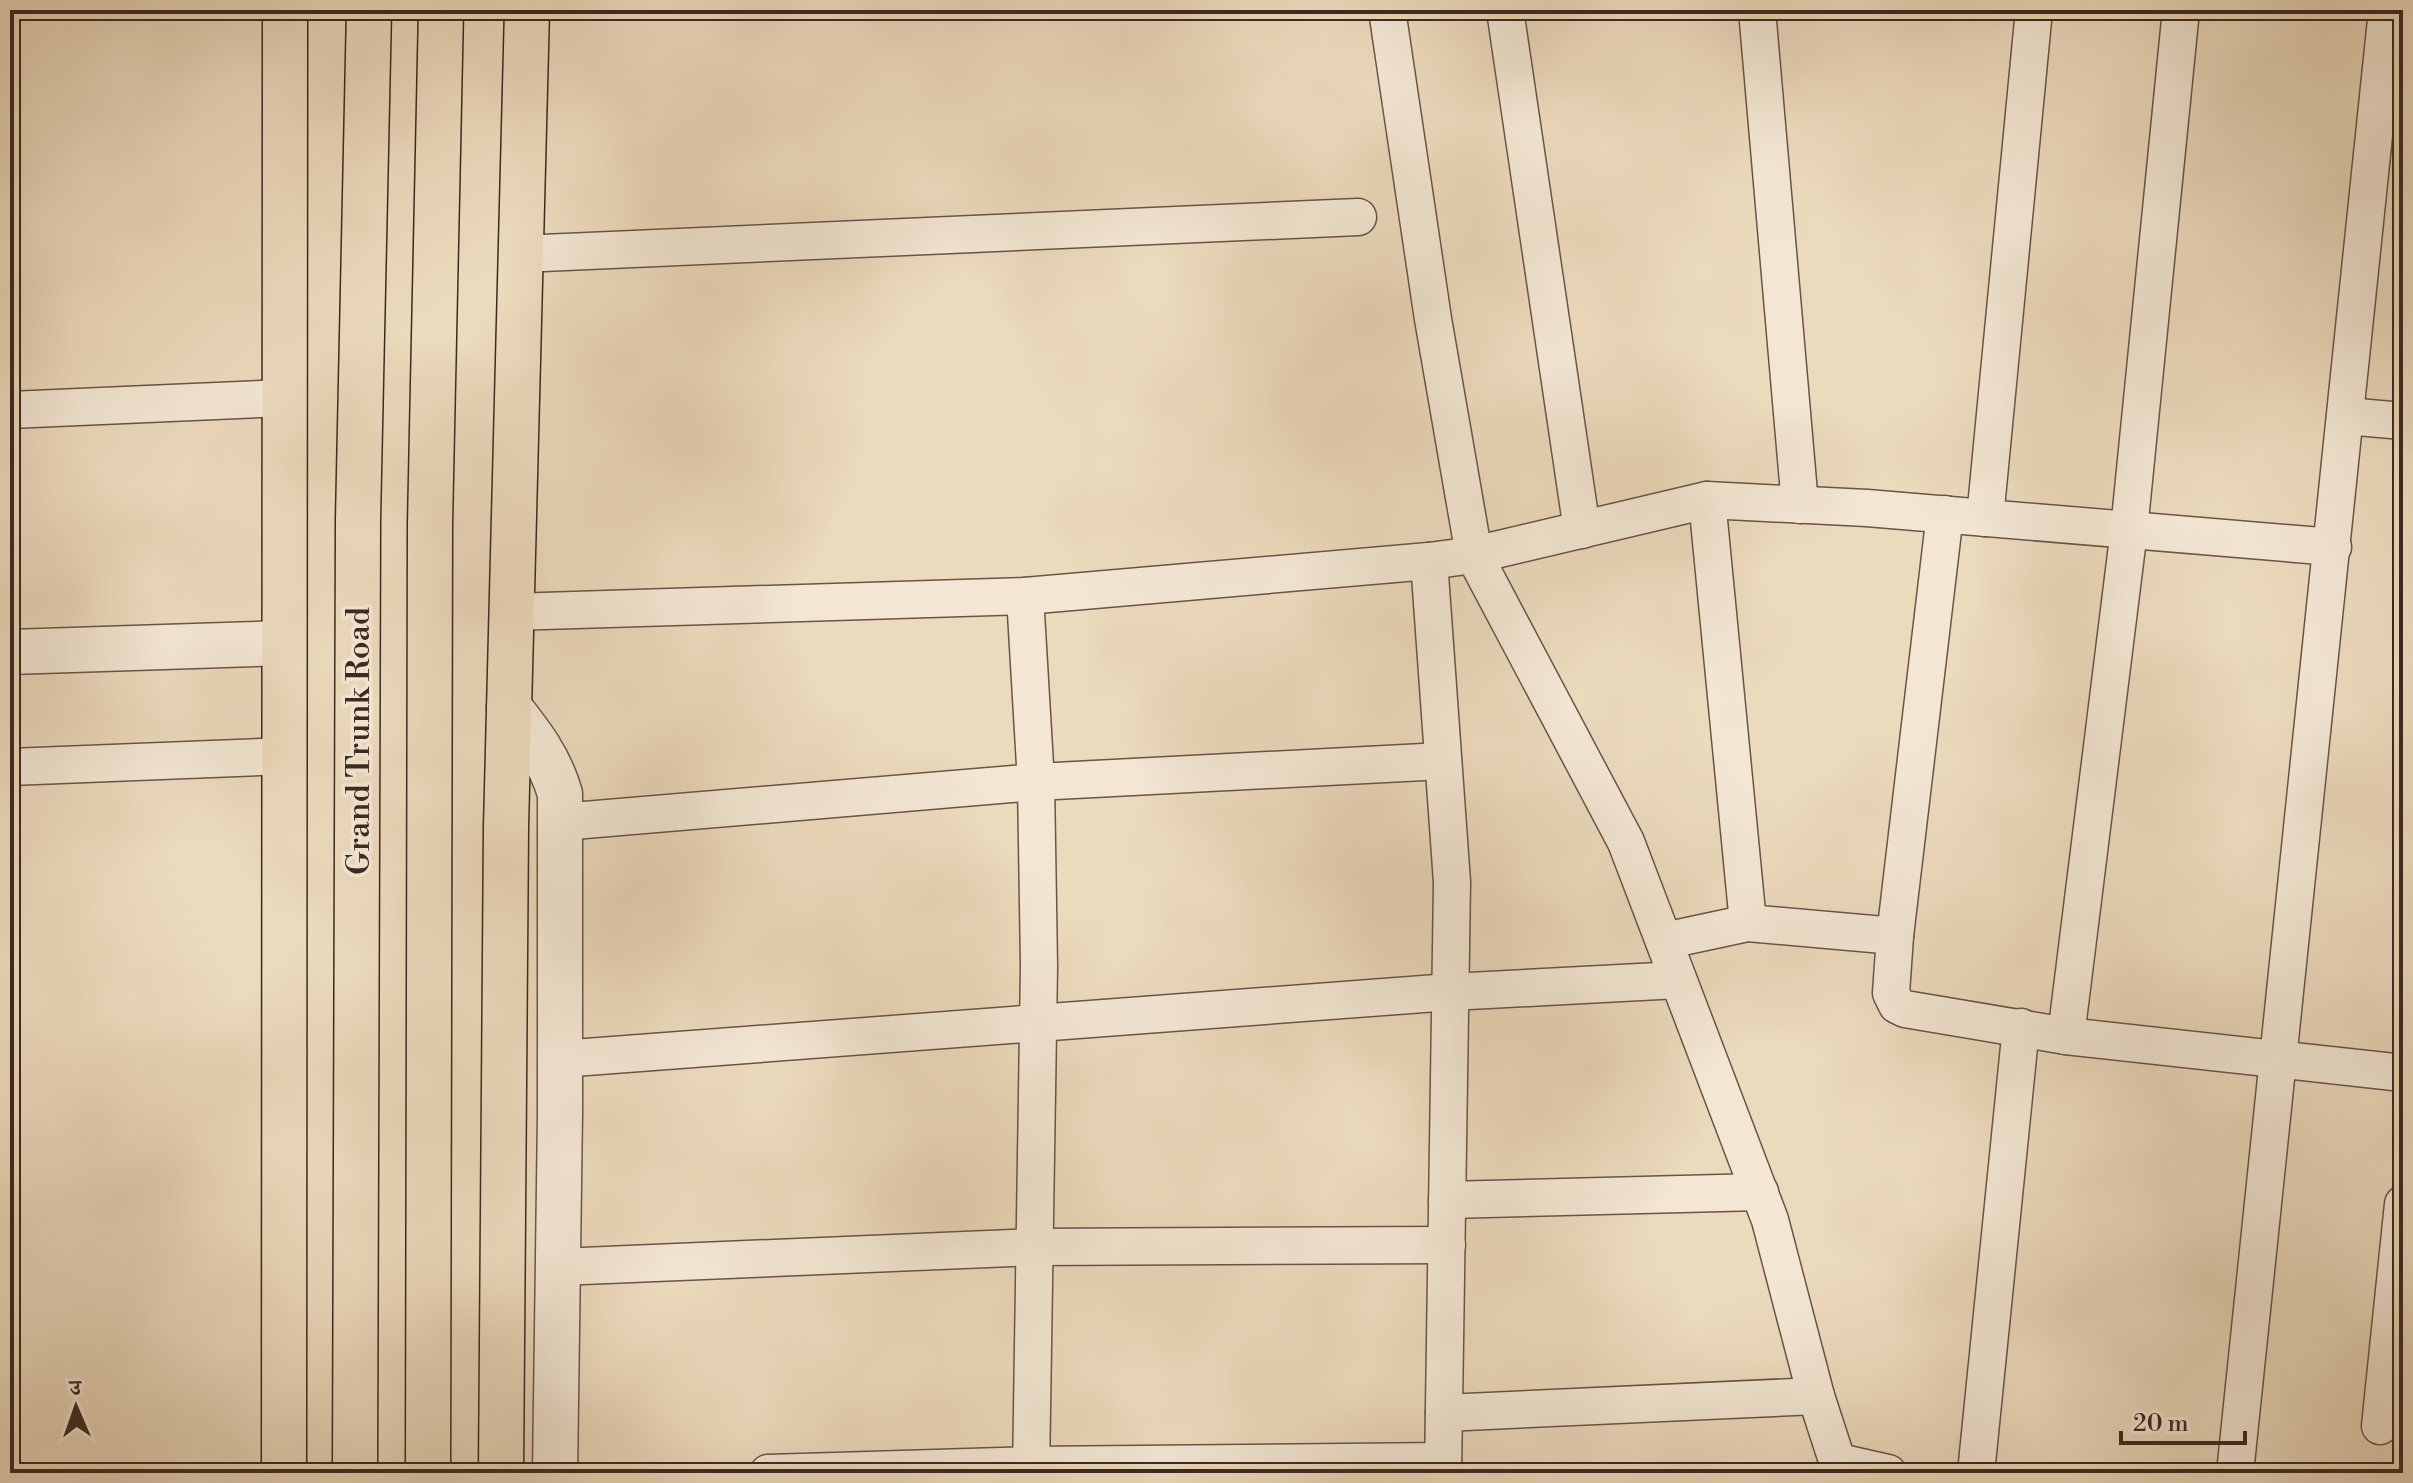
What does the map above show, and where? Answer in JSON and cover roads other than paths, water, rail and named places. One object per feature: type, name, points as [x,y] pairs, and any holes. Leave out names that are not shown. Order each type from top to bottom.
[{"type":"highway","points":[[284,1473],[285,10]]},
{"type":"highway","name":"Grand Trunk Road","points":[[355,1473],[358,520],[369,10]]},
{"type":"highway","points":[[428,1473],[430,524],[441,10]]},
{"type":"highway","points":[[501,1473],[509,707],[527,10]]},
{"type":"street","points":[[1387,10],[1433,319],[1474,555],[1626,842],[1770,1220],[1816,1396],[1840,1468],[1888,1473]]},
{"type":"street","points":[[1505,10],[1582,530]]},
{"type":"street","points":[[1757,10],[1800,505]]},
{"type":"street","points":[[1985,518],[2034,10]]},
{"type":"street","points":[[2066,1036],[2129,530],[2181,10]]},
{"type":"street","points":[[2235,1473],[2387,10]]},
{"type":"street","points":[[520,254],[1358,217]]},
{"type":"street","points":[[10,410],[285,398]]},
{"type":"street","points":[[2346,416],[2403,421]]},
{"type":"street","points":[[1707,500],[1748,923]]},
{"type":"street","points":[[511,612],[1025,596],[1429,561],[1474,555],[1707,500],[1945,514],[2333,547]]},
{"type":"street","points":[[1945,514],[1895,936],[1891,993],[1897,1005],[1905,1009],[2066,1036],[2403,1073]]},
{"type":"street","points":[[768,1473],[1443,1467],[1452,882],[1429,561]]},
{"type":"street","points":[[1025,596],[1036,782],[1039,966],[1031,1469]]},
{"type":"street","points":[[10,652],[284,643]]},
{"type":"street","points":[[509,707],[542,749],[560,794],[559,1267],[555,1473]]},
{"type":"street","points":[[10,767],[285,756]]},
{"type":"street","points":[[561,822],[1036,782],[1443,761]]},
{"type":"street","points":[[1664,941],[1748,923],[1895,936]]},
{"type":"street","points":[[560,1059],[1037,1021],[1450,992],[1678,980]]},
{"type":"street","points":[[1976,1473],[2021,1027]]},
{"type":"street","points":[[1447,1200],[1760,1192]]},
{"type":"street","points":[[2380,1426],[2403,1204]]},
{"type":"street","points":[[559,1267],[1034,1247],[1447,1245]]},
{"type":"street","points":[[1444,1413],[1816,1396]]}]
